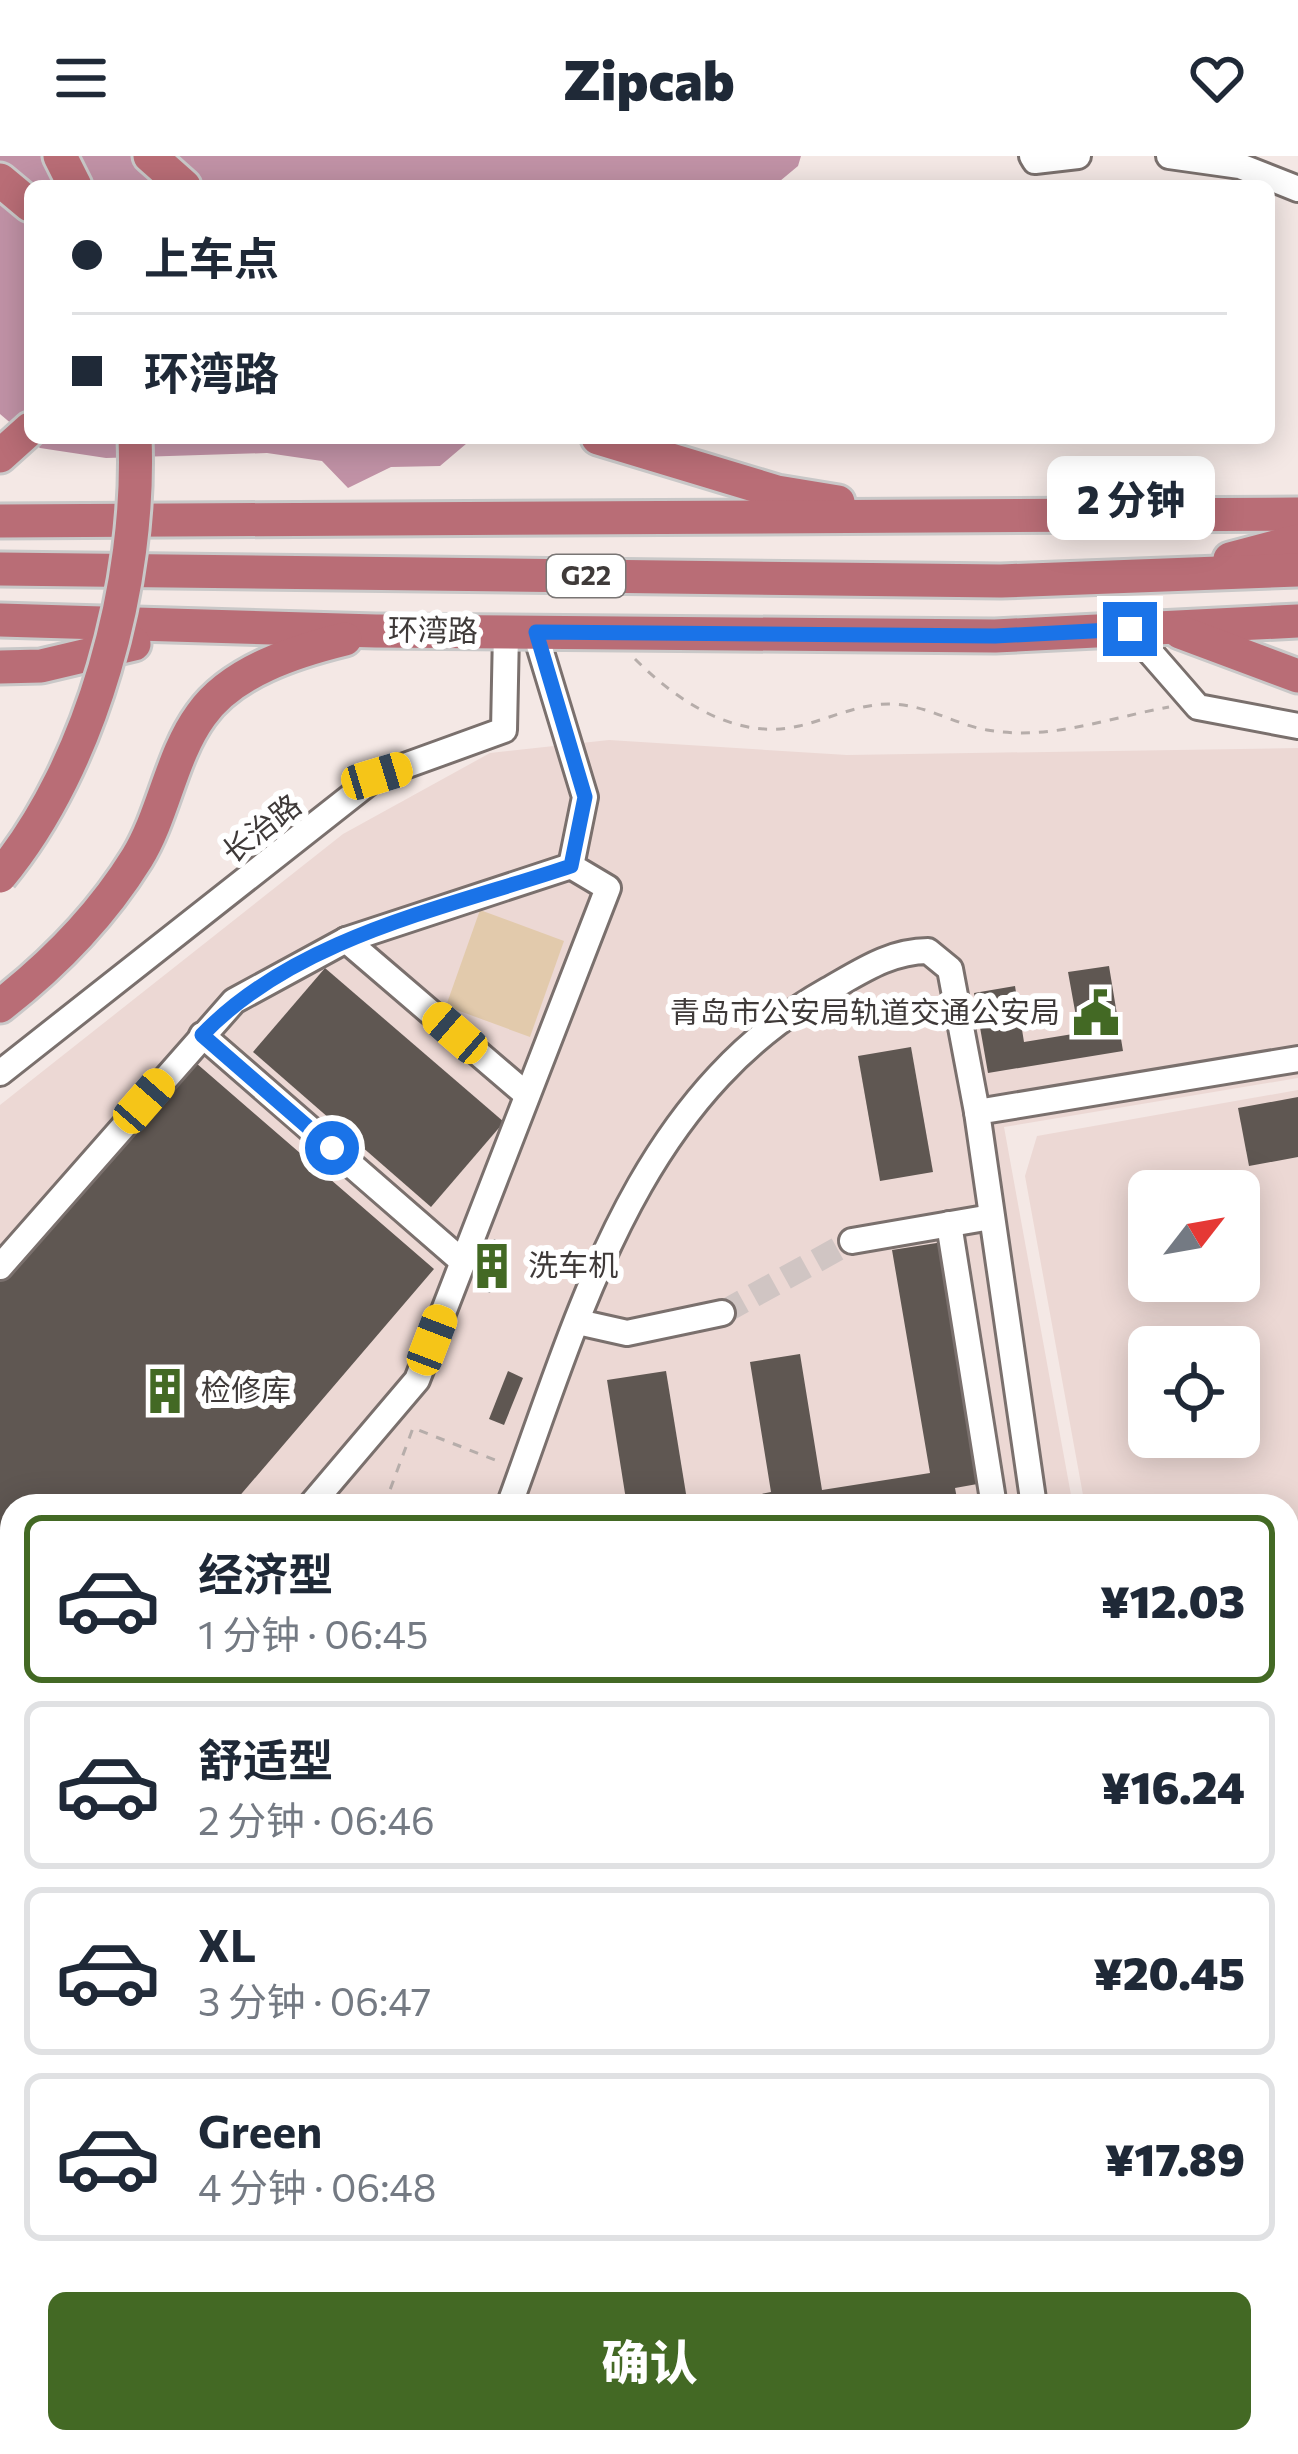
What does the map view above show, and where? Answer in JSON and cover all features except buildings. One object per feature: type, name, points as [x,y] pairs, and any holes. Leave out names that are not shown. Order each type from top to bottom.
[{"type":"highway","points":[[150,156],[177,180]]},
{"type":"highway","points":[[0,180],[24,200]]},
{"type":"highway","points":[[0,875],[51,800],[108,649],[134,535],[135,444]]},
{"type":"highway","points":[[618,444],[777,492],[935,518]]},
{"type":"highway","points":[[0,521],[1298,514]]},
{"type":"highway","points":[[1172,574],[1298,541]]},
{"type":"highway","name":"环湾路","points":[[0,568],[1000,581],[1298,570]]},
{"type":"highway","name":"环湾路","points":[[0,620],[376,631],[995,636],[1298,621]]},
{"type":"highway","points":[[0,667],[41,666],[209,627]]},
{"type":"highway","points":[[1167,627],[1298,676]]},
{"type":"highway","points":[[0,1006],[97,917],[140,853],[200,716],[228,686],[324,644],[376,631]]},
{"type":"street","points":[[1032,156],[1035,161],[1078,156]]},
{"type":"street","points":[[1169,156],[1240,166],[1298,189]]},
{"type":"street","points":[[1130,629],[1198,707],[1298,726]]},
{"type":"street","points":[[521,632],[585,797],[571,866]]},
{"type":"street","name":"长治路","points":[[0,1073],[377,776],[504,730],[521,632]]},
{"type":"street","points":[[0,1267],[234,1001],[346,940],[571,866],[608,888],[417,1380],[320,1494]]},
{"type":"street","points":[[346,940],[527,1095]]},
{"type":"street","points":[[513,1494],[578,1322],[638,1183],[720,1068],[793,1010],[878,962],[928,951],[950,968],[1032,1494]]},
{"type":"street","points":[[202,1035],[463,1262]]},
{"type":"street","points":[[976,1112],[1298,1059]]},
{"type":"street","points":[[852,1241],[992,1216]]},
{"type":"street","points":[[949,1224],[992,1494]]},
{"type":"street","points":[[578,1322],[628,1333],[722,1313]]},
{"type":"path","points":[[608,633],[672,697],[714,717],[772,729],[889,704],[939,710],[982,730],[1031,734],[1093,727],[1168,707],[1198,707]]},
{"type":"path","points":[[388,1494],[413,1428],[505,1463]]},
{"type":"shaded area","points":[[0,156],[801,156],[798,166],[781,180],[24,180],[24,434],[0,414]]},
{"type":"shaded area","points":[[35,444],[466,444],[440,466],[391,467],[348,488],[322,461],[267,453],[106,458]]},
{"type":"shaded area","points":[[609,740],[847,755],[1298,748],[1298,1078],[1004,1127],[1071,1494],[0,1494],[0,1105],[343,834],[490,753]]},
{"type":"shaded area","points":[[480,910],[564,941],[530,1037],[446,1006]]},
{"type":"shaded area","points":[[1298,1090],[1298,1494],[1083,1494],[1025,1176],[1037,1136]]},
{"type":"tunnel","points":[[722,1313],[852,1241]]},
{"type":"place","name":"青岛市公安局轨道交通公安局","points":[[1096,1013]]},
{"type":"place","name":"洗车机","points":[[492,1266]]},
{"type":"place","name":"检修库","points":[[165,1391]]},
{"type":"route","points":[[332,1148],[202,1035],[234,1001],[346,940],[571,866],[585,797],[536,632],[995,636],[1130,629]]}]
